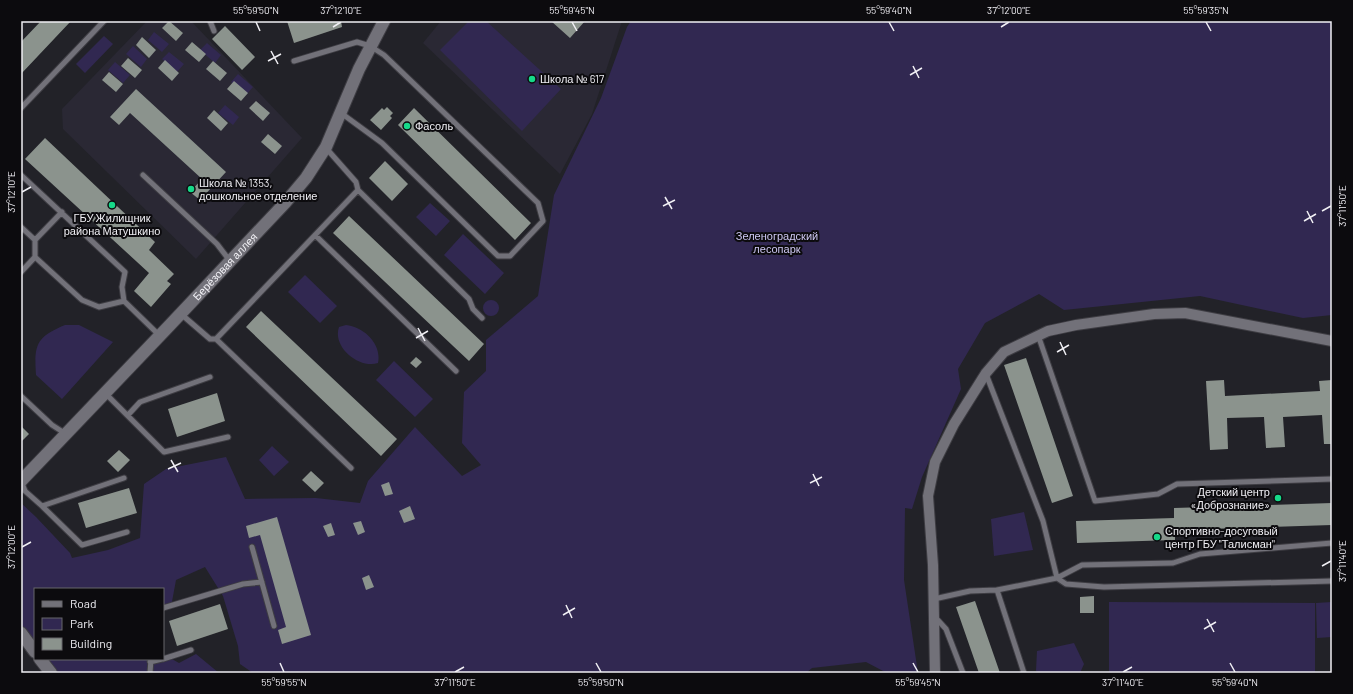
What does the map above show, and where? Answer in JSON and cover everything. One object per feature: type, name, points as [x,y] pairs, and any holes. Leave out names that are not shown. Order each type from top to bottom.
[{"type":"street","name":"Берёзовая аллея","points":[[21,481],[181,314],[285,203],[306,178],[326,147],[370,46],[384,21]]},
{"type":"street","points":[[935,673],[934,599],[928,496],[935,462],[954,424],[986,373],[1004,352],[1038,335],[1076,325],[1154,314],[1185,313],[1332,341]]},
{"type":"street","points":[[21,633],[34,651]]},
{"type":"street","points":[[41,660],[51,673]]},
{"type":"lane","points":[[21,108],[104,21]]},
{"type":"lane","points":[[210,21],[214,31]]},
{"type":"lane","points":[[294,61],[357,42],[370,46],[384,55],[538,203],[543,221],[510,256],[498,256],[382,143],[340,112]]},
{"type":"lane","points":[[326,147],[356,182],[358,190],[469,299],[473,310],[482,318]]},
{"type":"lane","points":[[21,175],[125,272],[122,287],[124,301],[160,336]]},
{"type":"lane","points":[[143,175],[217,244],[230,260]]},
{"type":"lane","points":[[216,339],[358,190]]},
{"type":"lane","points":[[21,272],[35,257],[35,240],[62,212]]},
{"type":"lane","points":[[21,227],[35,240]]},
{"type":"lane","points":[[315,235],[456,371]]},
{"type":"lane","points":[[35,257],[82,300],[99,307],[124,301]]},
{"type":"lane","points":[[181,314],[210,339],[216,339],[351,468]]},
{"type":"lane","points":[[1038,335],[1095,501],[1158,494],[1177,484],[1332,479]]},
{"type":"lane","points":[[986,373],[1043,520],[1057,578],[1066,584],[1104,587],[1332,581]]},
{"type":"lane","points":[[128,415],[140,402],[210,377]]},
{"type":"lane","points":[[105,393],[164,452],[228,437]]},
{"type":"lane","points":[[21,396],[52,425],[66,435]]},
{"type":"lane","points":[[42,506],[124,478]]},
{"type":"lane","points":[[21,481],[25,491],[82,545],[127,532]]},
{"type":"lane","points":[[934,599],[970,591],[997,590],[1057,578],[1082,566],[1173,563],[1200,554],[1332,543]]},
{"type":"lane","points":[[252,547],[274,626]]},
{"type":"lane","points":[[164,608],[236,586],[262,582]]},
{"type":"lane","points":[[997,590],[1024,673]]},
{"type":"lane","points":[[934,616],[946,629],[963,673]]},
{"type":"lane","points":[[164,658],[191,650]]},
{"type":"lane","points":[[150,661],[150,673]]},
{"type":"shaded area","name":"Школа № 1353, дошкольное отделение","points":[[147,21],[191,21],[302,138],[196,259],[63,129],[62,109]]},
{"type":"shaded area","name":"Школа № 617","points":[[441,21],[622,21],[592,114],[560,174],[423,43]]},
{"type":"green space","points":[[469,21],[486,21],[561,89],[522,131],[440,50]]},
{"type":"green space","name":"Зеленоградский лесопарк","points":[[631,21],[1332,21],[1332,315],[1303,318],[1200,296],[1064,310],[1039,294],[985,323],[958,369],[961,389],[922,477],[912,509],[905,508],[904,580],[918,673],[885,672],[866,662],[812,668],[806,673],[253,673],[240,664],[238,646],[223,596],[205,567],[176,580],[171,607],[164,610],[164,588],[34,588],[34,643],[21,625],[21,503],[70,553],[72,558],[108,550],[140,538],[144,484],[166,469],[226,457],[245,499],[316,498],[360,503],[368,481],[415,427],[462,476],[481,465],[462,443],[464,392],[486,371],[486,340],[538,296],[554,195],[601,98],[627,27]]},
{"type":"green space","points":[[154,32],[169,44],[162,52],[148,40]]},
{"type":"green space","points":[[104,36],[113,44],[85,73],[76,64]]},
{"type":"green space","points":[[207,43],[221,55],[215,63],[200,50]]},
{"type":"green space","points":[[133,46],[147,59],[141,67],[126,54]]},
{"type":"green space","points":[[169,52],[184,64],[177,72],[162,59]]},
{"type":"green space","points":[[115,62],[130,75],[123,83],[108,70]]},
{"type":"green space","points":[[238,74],[253,87],[246,95],[231,82]]},
{"type":"green space","points":[[225,105],[239,117],[233,125],[218,113]]},
{"type":"green space","points":[[430,203],[450,221],[436,236],[416,217]]},
{"type":"green space","points":[[463,234],[504,273],[485,294],[444,255]]},
{"type":"green space","points":[[305,275],[337,306],[320,323],[288,292]]},
{"type":"green space","points":[[488,300],[494,300],[499,305],[497,314],[494,316],[488,316],[483,311],[483,305]]},
{"type":"green space","points":[[65,325],[79,325],[113,342],[62,399],[36,375],[35,365],[39,343],[55,329]]},
{"type":"green space","points":[[346,325],[359,329],[370,338],[377,349],[379,356],[378,363],[363,363],[355,360],[343,349],[339,342],[339,327]]},
{"type":"green space","points":[[394,361],[433,399],[415,417],[376,380]]},
{"type":"green space","points":[[272,446],[289,462],[274,476],[259,460]]},
{"type":"green space","points":[[1024,512],[1033,550],[994,556],[991,519]]},
{"type":"green space","points":[[1109,602],[1315,603],[1315,673],[1109,673]]},
{"type":"green space","points":[[1332,602],[1332,637],[1317,638],[1316,603]]},
{"type":"green space","points":[[1074,643],[1084,664],[1080,673],[1039,673],[1036,671],[1037,651]]},
{"type":"green space","points":[[196,654],[219,673],[57,673],[47,660],[164,660],[164,655],[179,663]]},
{"type":"building","points":[[41,21],[71,21],[21,74],[21,42]]},
{"type":"building","points":[[169,21],[183,33],[176,41],[162,28]]},
{"type":"building","points":[[287,21],[341,21],[342,27],[294,43]]},
{"type":"building","points":[[551,21],[585,21],[570,38]]},
{"type":"building","points":[[225,26],[255,57],[242,70],[212,39]]},
{"type":"building","points":[[142,37],[156,50],[149,58],[136,45]]},
{"type":"building","points":[[192,42],[206,54],[199,62],[185,50]]},
{"type":"building","points":[[128,58],[142,70],[135,78],[121,66]]},
{"type":"building","points":[[165,60],[179,73],[172,81],[158,68]]},
{"type":"building","points":[[213,61],[227,73],[220,81],[206,69]]},
{"type":"building","points":[[109,72],[123,84],[116,92],[102,80]]},
{"type":"building","points":[[234,81],[248,93],[241,101],[227,89]]},
{"type":"building","points":[[136,89],[226,172],[200,200],[190,192],[202,179],[130,113],[119,125],[110,117]]},
{"type":"building","points":[[256,101],[270,113],[263,121],[249,108]]},
{"type":"building","points":[[387,107],[393,113],[390,116],[392,118],[381,130],[370,120],[382,108],[384,110]]},
{"type":"building","points":[[414,108],[531,223],[515,240],[398,125]]},
{"type":"building","points":[[214,110],[228,123],[221,131],[207,118]]},
{"type":"building","points":[[268,134],[282,146],[275,154],[261,142]]},
{"type":"building","points":[[45,138],[155,242],[149,250],[174,274],[167,281],[171,284],[151,307],[134,291],[149,273],[25,159]]},
{"type":"building","points":[[385,161],[408,184],[392,201],[369,178]]},
{"type":"building","points":[[349,216],[484,344],[469,361],[333,233]]},
{"type":"building","points":[[261,311],[397,439],[381,456],[246,327]]},
{"type":"building","points":[[416,357],[422,362],[416,368],[410,363]]},
{"type":"building","points":[[1026,358],[1073,496],[1052,503],[1004,365]]},
{"type":"building","points":[[1224,380],[1225,396],[1320,391],[1319,381],[1332,380],[1332,444],[1324,444],[1322,415],[1283,417],[1285,447],[1266,448],[1264,417],[1227,418],[1228,449],[1210,450],[1206,381]]},
{"type":"building","points":[[217,393],[225,421],[177,437],[168,409]]},
{"type":"building","points":[[21,426],[29,434],[21,442]]},
{"type":"building","points":[[119,450],[130,460],[118,472],[107,461]]},
{"type":"building","points":[[311,471],[324,483],[315,492],[302,480]]},
{"type":"building","points":[[389,482],[393,494],[385,496],[381,485]]},
{"type":"building","points":[[129,488],[137,513],[86,528],[78,503]]},
{"type":"building","points":[[1332,503],[1332,525],[1175,530],[1175,540],[1077,543],[1076,521],[1174,518],[1174,508]]},
{"type":"building","points":[[410,506],[415,519],[404,523],[399,511]]},
{"type":"building","points":[[277,517],[311,635],[282,644],[278,630],[286,627],[260,535],[249,538],[246,526]]},
{"type":"building","points":[[361,521],[365,532],[358,535],[353,523]]},
{"type":"building","points":[[331,523],[335,535],[328,537],[323,526]]},
{"type":"building","points":[[369,575],[374,587],[366,590],[362,578]]},
{"type":"building","points":[[1094,596],[1094,613],[1080,613],[1080,597]]},
{"type":"building","points":[[975,601],[1000,673],[979,673],[956,607]]},
{"type":"building","points":[[220,604],[228,629],[177,646],[169,621]]},
{"type":"place","name":"Школа № 617","points":[[532,79]]},
{"type":"place","name":"Фасоль","points":[[407,126]]},
{"type":"place","name":"Школа № 1353, дошкольное отделение","points":[[191,189]]},
{"type":"place","name":"ГБУ Жилищник района Матушкино","points":[[112,205]]},
{"type":"place","name":"Детский центр «Добрознание»","points":[[1278,498]]},
{"type":"place","name":"Спортивно-досуговый центр ГБУ \"Талисман\"","points":[[1157,537]]}]
